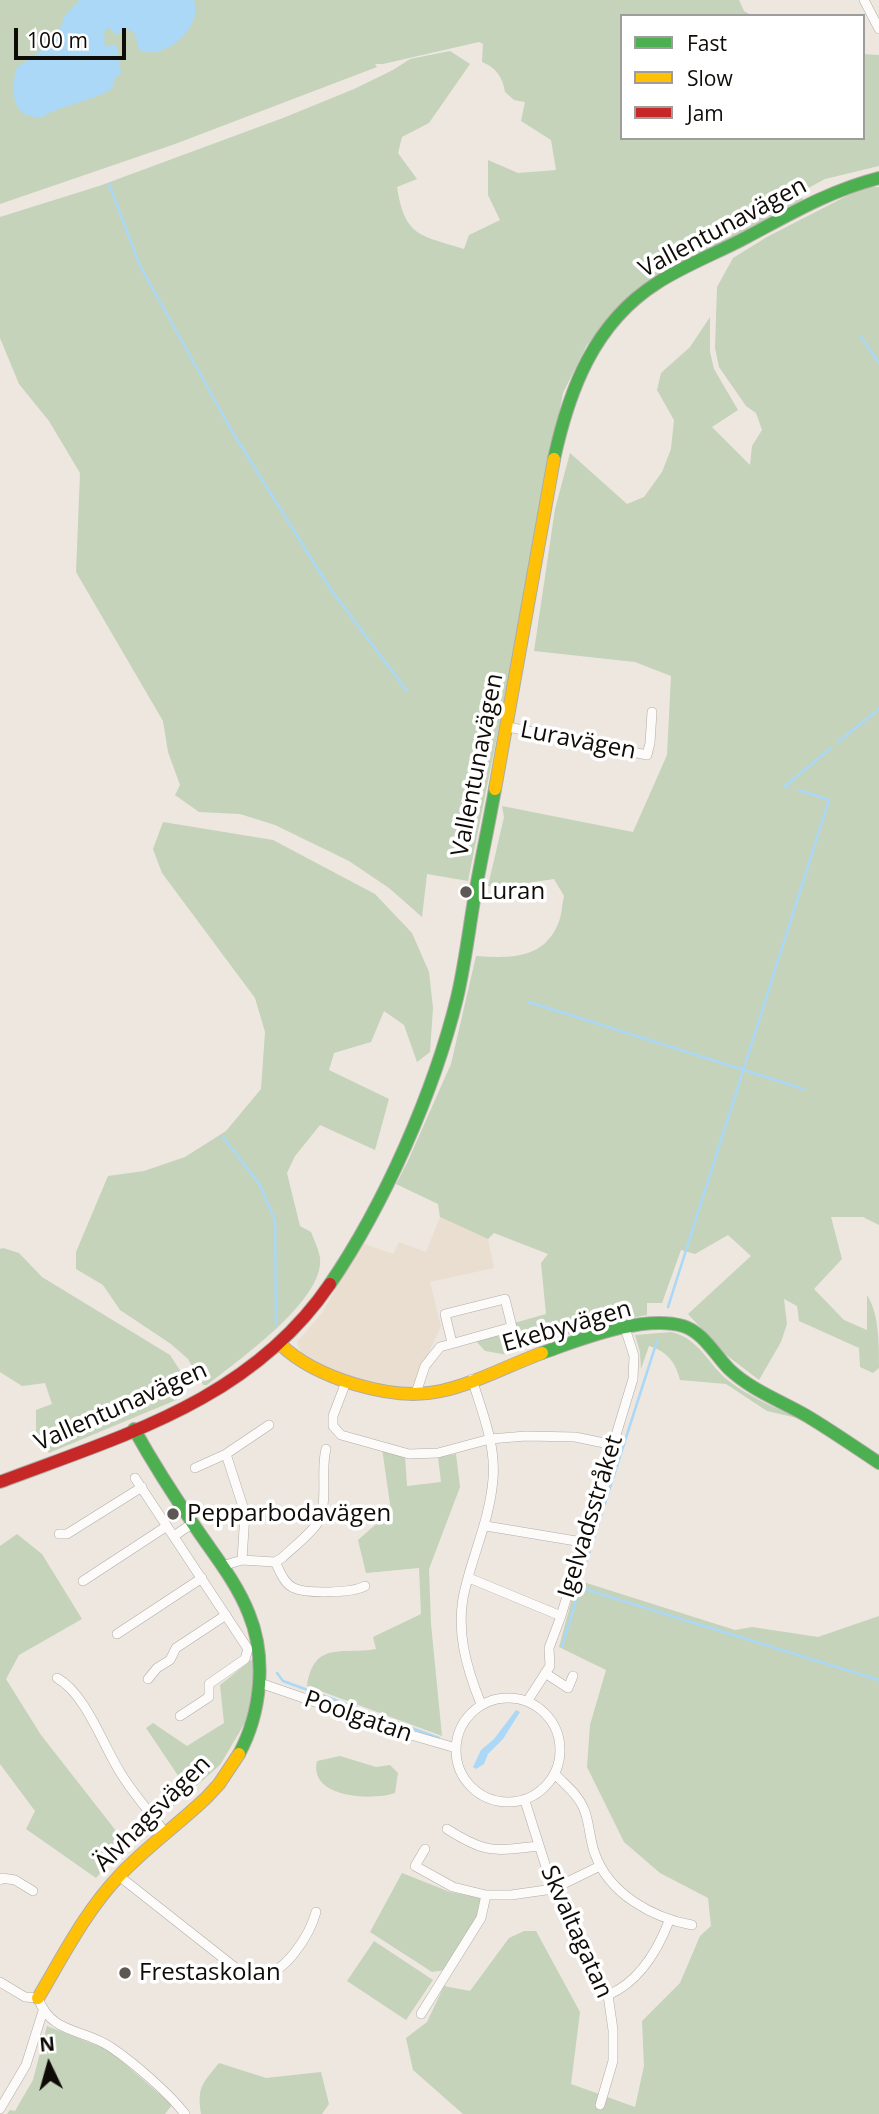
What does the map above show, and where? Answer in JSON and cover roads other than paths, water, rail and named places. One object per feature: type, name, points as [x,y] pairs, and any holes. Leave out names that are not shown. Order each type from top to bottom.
[{"type":"main road","name":"Vallentunavägen","points":[[0,1482],[134,1429],[203,1398],[239,1376],[280,1344],[319,1301],[351,1253],[381,1200],[439,1064],[463,972],[561,430],[571,392],[592,350],[621,313],[653,285],[816,201],[879,178]]},
{"type":"main road","name":"Ekebyvägen","points":[[280,1344],[296,1362],[346,1382],[416,1393],[439,1392],[547,1351],[625,1328],[681,1325],[694,1331],[728,1368],[749,1385],[809,1418],[879,1463]]},
{"type":"main road","name":"Älvhagsvägen","points":[[38,1998],[100,1897],[119,1876],[219,1784],[242,1745],[255,1709],[260,1683],[259,1649],[253,1623],[244,1603],[156,1470],[134,1429]]},
{"type":"street","points":[[864,0],[879,29]]},
{"type":"street","name":"Luravägen","points":[[508,727],[647,755],[652,712]]},
{"type":"street","points":[[416,1393],[425,1366],[440,1347],[512,1327],[505,1299],[445,1314],[452,1343]]},
{"type":"street","name":"Igelvadsstråket","points":[[528,1700],[547,1669],[549,1648],[634,1379],[634,1356],[625,1328]]},
{"type":"street","points":[[472,1380],[490,1439],[494,1479],[486,1526],[465,1588],[461,1624],[463,1650],[481,1704]]},
{"type":"street","points":[[346,1382],[333,1416],[333,1426],[341,1435],[409,1454],[438,1453],[490,1439],[526,1436],[575,1437],[614,1446]]},
{"type":"street","points":[[195,1468],[226,1454],[270,1425]]},
{"type":"street","points":[[222,1566],[242,1560],[275,1562],[317,1523],[324,1499],[323,1462],[326,1449]]},
{"type":"street","points":[[226,1454],[245,1513],[242,1560]]},
{"type":"street","points":[[135,1478],[248,1649],[245,1660],[209,1684],[209,1697],[180,1716]]},
{"type":"street","points":[[59,1534],[67,1534],[142,1487]]},
{"type":"street","points":[[174,1536],[193,1524]]},
{"type":"street","points":[[83,1581],[167,1526]]},
{"type":"street","points":[[486,1526],[582,1542]]},
{"type":"street","points":[[275,1562],[283,1579],[294,1588],[339,1592],[357,1591],[365,1586]]},
{"type":"street","points":[[469,1577],[561,1616]]},
{"type":"street","points":[[117,1633],[202,1578]]},
{"type":"street","points":[[148,1679],[157,1668],[170,1660],[176,1648],[226,1615]]},
{"type":"street","points":[[547,1669],[568,1688],[573,1676]]},
{"type":"street","points":[[57,1678],[67,1683],[120,1773],[166,1834]]},
{"type":"street","name":"Poolgatan","points":[[260,1683],[456,1748]]},
{"type":"street","points":[[500,1699],[528,1700],[542,1709],[554,1728],[559,1750],[555,1774],[547,1787],[525,1801],[499,1801],[485,1796],[467,1781],[458,1762],[458,1734],[481,1704],[500,1699]]},
{"type":"street","points":[[555,1774],[575,1793],[584,1808],[593,1851],[614,1885],[634,1902],[668,1921],[692,1925]]},
{"type":"street","name":"Skvaltagatan","points":[[525,1801],[553,1889],[608,1995],[613,2030],[613,2061],[600,2105]]},
{"type":"street","points":[[447,1829],[474,1846],[498,1850],[538,1846]]},
{"type":"street","points":[[425,1849],[415,1866],[453,1887],[486,1895],[511,1895],[553,1889],[600,1866]]},
{"type":"street","points":[[119,1876],[237,1969],[260,1975],[285,1965],[313,1923],[316,1912]]},
{"type":"street","points":[[0,1880],[15,1880],[33,1891]]},
{"type":"street","points":[[421,2014],[481,1918],[486,1895]]},
{"type":"street","points":[[608,1995],[623,1989],[641,1970],[659,1946],[668,1921]]},
{"type":"street","points":[[0,1982],[24,1997],[38,1998],[43,2011],[66,2029],[110,2046],[185,2114]]},
{"type":"street","points":[[0,2109],[26,2065],[43,2011]]},
{"type":"water","points":[[79,0],[194,0],[196,10],[188,30],[180,39],[160,51],[139,50],[135,34],[128,29],[116,35],[109,27],[104,32],[105,47],[116,44],[121,73],[115,78],[112,89],[40,118],[25,114],[19,109],[14,97],[17,67],[51,41],[60,29],[64,17]]},
{"type":"water","points":[[516,1710],[520,1712],[503,1739],[488,1754],[484,1764],[476,1769],[473,1767],[481,1750],[494,1739]]},
{"type":"waterway","points":[[109,184],[140,266],[233,433],[329,587],[407,691]]},
{"type":"waterway","points":[[861,337],[879,363]]},
{"type":"waterway","points":[[838,742],[879,709]]},
{"type":"waterway","points":[[788,787],[785,786],[831,748]]},
{"type":"waterway","points":[[668,1307],[829,800],[799,790]]},
{"type":"waterway","points":[[529,1002],[804,1089]]},
{"type":"waterway","points":[[223,1137],[260,1185],[275,1221],[276,1324]]},
{"type":"waterway","points":[[582,1575],[657,1341]]},
{"type":"waterway","points":[[562,1646],[579,1585]]},
{"type":"waterway","points":[[578,1587],[879,1680]]},
{"type":"waterway","points":[[277,1673],[283,1681],[439,1738]]},
{"type":"place","name":"Luran","points":[[466,892]]},
{"type":"place","name":"Pepparbodavägen","points":[[173,1514]]},
{"type":"place","name":"Frestaskolan","points":[[125,1973]]}]
